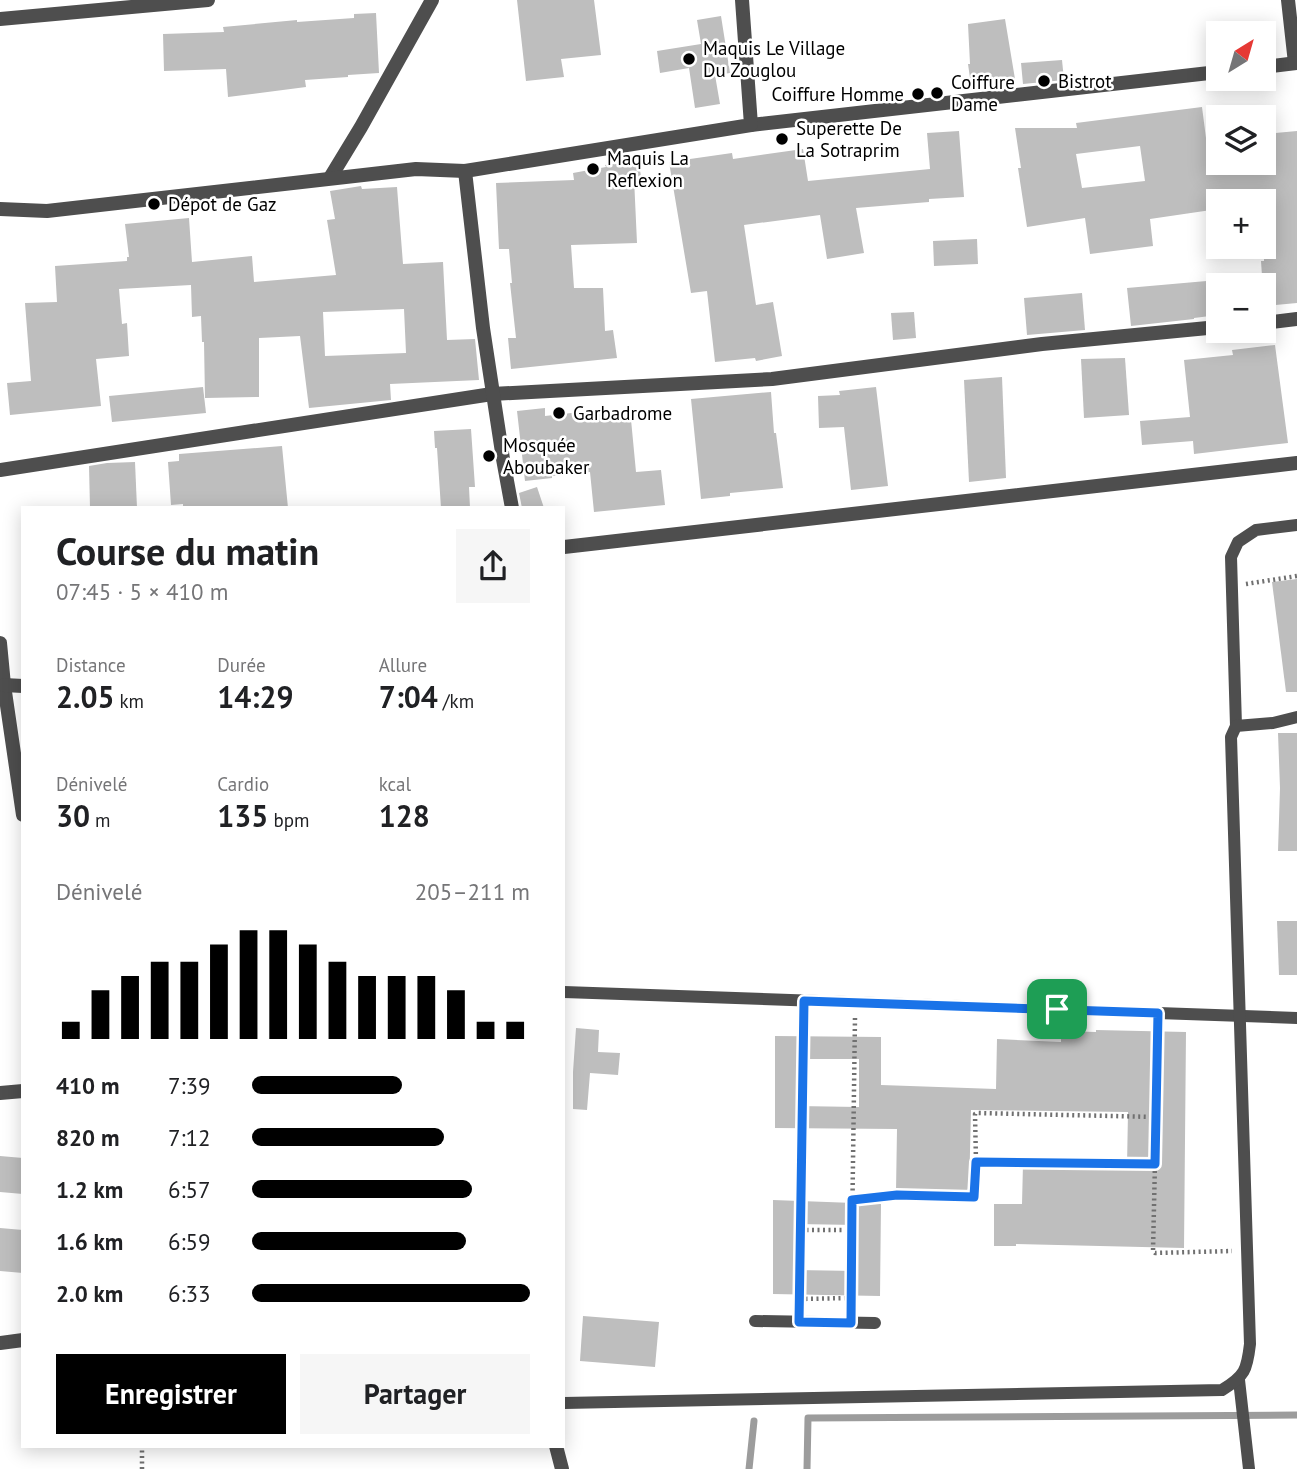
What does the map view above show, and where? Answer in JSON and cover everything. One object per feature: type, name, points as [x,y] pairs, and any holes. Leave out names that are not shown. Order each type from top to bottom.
[{"type":"street","points":[[0,19],[208,0]]},
{"type":"street","points":[[330,178],[432,0]]},
{"type":"street","points":[[742,0],[751,125]]},
{"type":"street","points":[[1276,66],[1296,63],[1288,0]]},
{"type":"street","points":[[0,209],[47,211],[416,169],[465,171],[751,125],[1206,73]]},
{"type":"street","points":[[465,171],[481,315],[512,506]]},
{"type":"street","points":[[1276,322],[1297,319]]},
{"type":"street","points":[[0,470],[492,394],[772,379],[1042,344],[1206,328]]},
{"type":"street","points":[[565,547],[1297,463]]},
{"type":"street","points":[[0,643],[21,801]]},
{"type":"street","points":[[4,685],[21,686]]},
{"type":"street","points":[[0,1094],[21,1091]]},
{"type":"street","points":[[0,1343],[21,1340]]},
{"type":"street","points":[[557,1448],[562,1469]]},
{"type":"lane","points":[[565,1403],[1222,1390],[1239,1380],[1248,1362],[1250,1344],[1231,737],[1236,726],[1231,556],[1238,542],[1256,530],[1297,525]]},
{"type":"lane","points":[[1236,726],[1273,723],[1297,717]]},
{"type":"lane","points":[[565,992],[1297,1018]]},
{"type":"lane","points":[[755,1321],[874,1323]]},
{"type":"lane","points":[[1239,1380],[1249,1469]]},
{"type":"path","points":[[1231,586],[1297,576]]},
{"type":"path","points":[[799,1322],[804,1001]]},
{"type":"path","points":[[851,1323],[855,1002]]},
{"type":"path","points":[[1158,1013],[1154,1252],[1247,1250]]},
{"type":"path","points":[[852,1200],[897,1195],[974,1197],[976,1113],[1156,1117]]},
{"type":"path","points":[[976,1162],[1155,1164]]},
{"type":"path","points":[[801,1230],[852,1230]]},
{"type":"path","points":[[800,1299],[851,1298]]},
{"type":"path","points":[[142,1448],[142,1469]]},
{"type":"building","points":[[517,0],[594,0],[601,55],[561,59],[564,77],[526,81]]},
{"type":"building","points":[[376,13],[379,73],[305,80],[306,87],[228,97],[226,69],[164,71],[163,34],[224,32],[223,27],[354,18],[354,14]]},
{"type":"building","points":[[721,16],[730,73],[715,75],[720,104],[695,108],[689,68],[660,73],[657,51],[701,44],[697,20]]},
{"type":"building","points":[[1005,19],[1015,79],[971,85],[968,24]]},
{"type":"building","points":[[1062,60],[1064,80],[1023,84],[1021,63]]},
{"type":"building","points":[[1202,107],[1206,138],[1206,175],[1276,175],[1276,133],[1297,131],[1297,303],[1276,305],[1276,273],[1262,273],[1261,261],[1276,259],[1276,189],[1206,189],[1206,211],[1150,219],[1153,246],[1090,254],[1085,218],[1027,227],[1015,128],[1077,128],[1076,123]],"holes":[[[1140,146],[1145,181],[1082,188],[1076,154]]]},
{"type":"building","points":[[959,131],[964,197],[856,208],[864,253],[827,259],[820,215],[744,225],[756,305],[773,302],[782,356],[756,361],[755,358],[715,362],[707,291],[691,293],[669,162],[732,153],[733,159],[803,149],[808,181],[930,169],[927,133]]},
{"type":"building","points":[[638,159],[641,176],[634,178],[637,243],[571,245],[574,288],[603,288],[605,331],[613,330],[617,358],[511,369],[508,338],[516,338],[512,283],[509,249],[499,249],[496,183],[574,180],[573,173]]},
{"type":"building","points":[[361,186],[362,189],[397,187],[403,264],[443,262],[447,340],[475,339],[479,380],[390,384],[391,400],[309,408],[300,336],[259,338],[259,397],[205,398],[201,316],[192,317],[191,285],[119,289],[122,324],[127,323],[129,356],[96,359],[101,406],[10,415],[7,383],[31,381],[25,303],[57,302],[55,266],[127,261],[129,257],[125,224],[189,218],[192,262],[252,256],[254,282],[336,275],[327,220],[335,219],[330,191]],"holes":[[[404,309],[406,353],[325,356],[323,312]]]},
{"type":"building","points":[[977,239],[978,264],[934,266],[933,241]]},
{"type":"building","points":[[1206,281],[1206,316],[1131,326],[1127,288]]},
{"type":"building","points":[[1082,293],[1085,330],[1027,335],[1024,298]]},
{"type":"building","points":[[914,312],[916,338],[893,340],[891,313]]},
{"type":"building","points":[[1275,345],[1288,443],[1194,454],[1193,441],[1142,445],[1140,421],[1190,417],[1184,360],[1233,355],[1232,350]]},
{"type":"building","points":[[1125,358],[1129,415],[1084,418],[1081,359]]},
{"type":"building","points":[[1002,377],[1006,478],[969,482],[964,380]]},
{"type":"building","points":[[203,387],[206,413],[112,422],[109,396]]},
{"type":"building","points":[[876,387],[888,486],[851,490],[844,427],[819,428],[818,396],[840,395],[839,391]]},
{"type":"building","points":[[771,392],[774,433],[783,488],[701,499],[691,399]]},
{"type":"building","points":[[545,408],[545,416],[630,409],[636,472],[661,470],[665,505],[594,512],[590,472],[525,481],[517,411]]},
{"type":"building","points":[[471,429],[475,487],[469,487],[470,506],[441,506],[434,431]]},
{"type":"building","points":[[282,446],[288,506],[171,505],[168,462],[179,461],[179,454]]},
{"type":"building","points":[[135,462],[137,506],[90,506],[89,466]]},
{"type":"building","points":[[537,487],[543,506],[522,506],[519,493]]},
{"type":"building","points":[[1297,579],[1297,692],[1286,692],[1272,582]]},
{"type":"building","points":[[1278,733],[1297,733],[1297,851],[1278,851]]},
{"type":"building","points":[[1277,921],[1297,921],[1297,975],[1279,975]]},
{"type":"building","points":[[576,1028],[599,1030],[598,1052],[620,1053],[618,1075],[590,1073],[587,1110],[573,1109]]},
{"type":"building","points":[[1061,1031],[1186,1032],[1184,1248],[1016,1244],[994,1246],[994,1204],[1022,1204],[1023,1164],[1127,1166],[1128,1112],[971,1110],[969,1193],[896,1191],[897,1129],[775,1128],[775,1036],[881,1037],[881,1085],[996,1089],[997,1039],[1061,1042]],"holes":[[[798,1059],[859,1059],[859,1107],[797,1106]]]},
{"type":"building","points":[[0,1156],[21,1158],[21,1194],[0,1192]]},
{"type":"building","points":[[773,1200],[881,1204],[880,1296],[773,1294]],"holes":[[[796,1224],[857,1225],[856,1271],[796,1270]]]},
{"type":"building","points":[[0,1228],[21,1230],[21,1273],[0,1271]]},
{"type":"building","points":[[583,1316],[659,1322],[655,1367],[580,1361]]},
{"type":"waterway","points":[[807,1469],[808,1418],[1297,1415]]},
{"type":"waterway","points":[[749,1469],[754,1421]]},
{"type":"place","name":"Maquis Le Village Du Zouglou","points":[[689,59]]},
{"type":"place","name":"Bistrot","points":[[1044,81]]},
{"type":"place","name":"Coiffure Dame","points":[[937,93]]},
{"type":"place","name":"Coiffure Homme","points":[[918,94]]},
{"type":"place","name":"Superette De La Sotraprim","points":[[782,139]]},
{"type":"place","name":"Maquis La Reflexion","points":[[593,169]]},
{"type":"place","name":"Dépot de Gaz","points":[[154,204]]},
{"type":"place","name":"Garbadrome","points":[[559,413]]},
{"type":"place","name":"Mosquée Aboubaker","points":[[489,456]]},
{"type":"route","points":[[804,1001],[1057,1009],[1158,1013],[1155,1164],[976,1162],[974,1197],[897,1195],[852,1200],[851,1323],[799,1322],[804,1001]]}]
